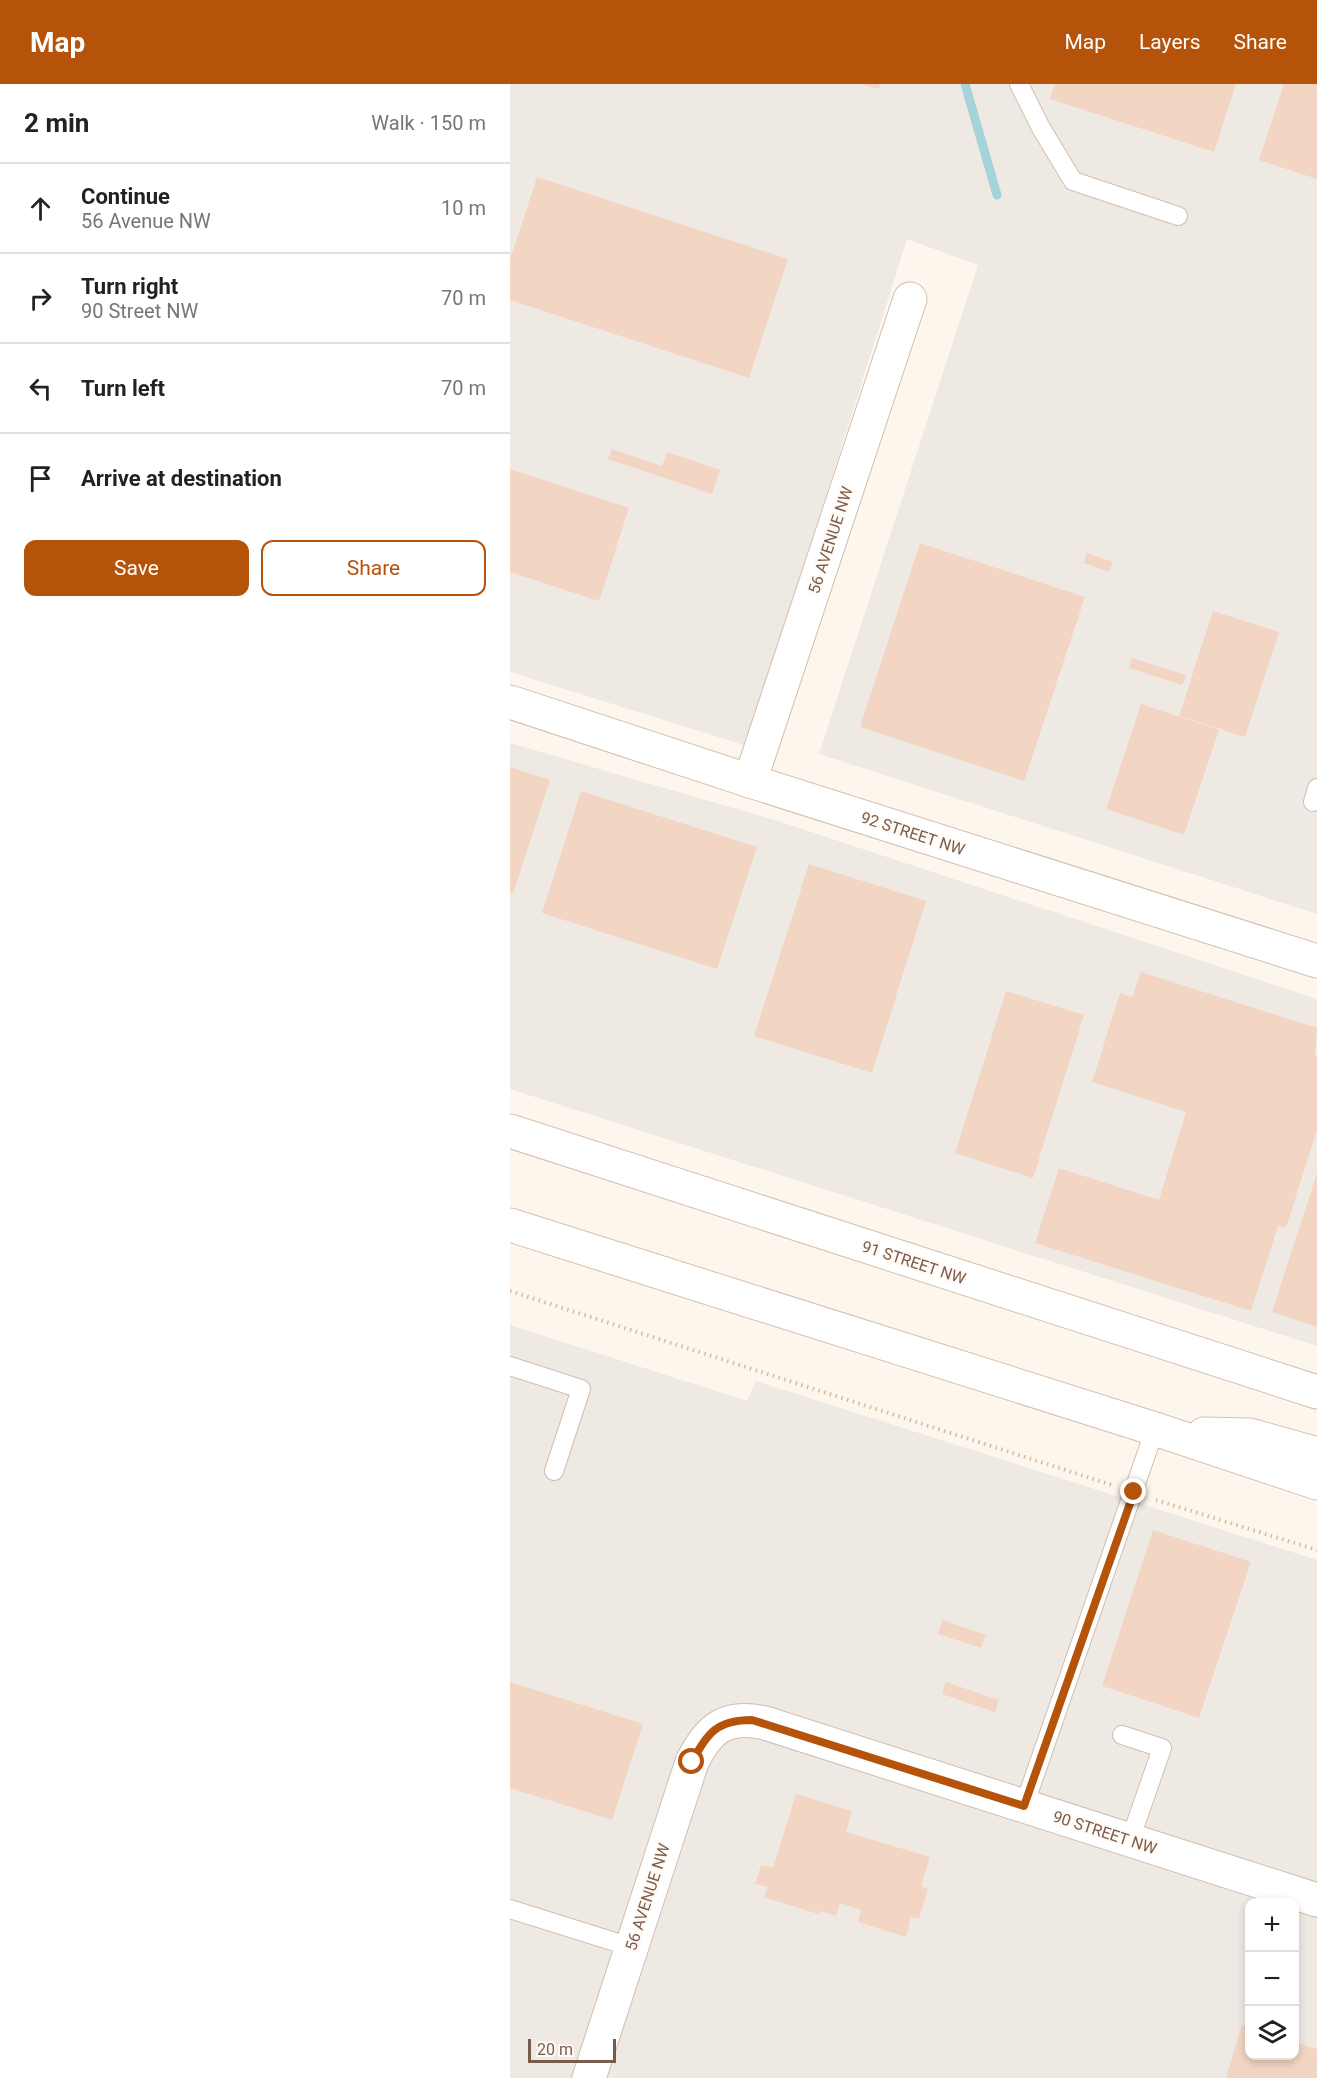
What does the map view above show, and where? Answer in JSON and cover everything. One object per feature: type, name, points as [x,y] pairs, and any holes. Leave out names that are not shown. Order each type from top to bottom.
[{"type":"street","name":"56 AVENUE NW","points":[[750,781],[910,299]]},
{"type":"street","name":"92 STREET NW","points":[[510,702],[750,781],[1317,961]]},
{"type":"street","name":"91 STREET NW","points":[[510,1131],[1317,1392]]},
{"type":"street","points":[[510,1225],[1160,1430],[1317,1483]]},
{"type":"street","points":[[1160,1430],[1250,1435],[1317,1454]]},
{"type":"street","name":"90 STREET NW","points":[[721,1726],[737,1720],[765,1723],[1317,1900]]},
{"type":"street","name":"56 AVENUE NW","points":[[589,2078],[692,1762],[710,1732],[721,1726]]},
{"type":"lane","points":[[1019,84],[1041,128],[1073,181],[1178,216]]},
{"type":"lane","points":[[510,1366],[580,1389],[554,1471]]},
{"type":"lane","points":[[1024,1806],[1134,1492],[1160,1430]]},
{"type":"lane","points":[[1122,1735],[1162,1748],[1130,1840]]},
{"type":"lane","points":[[510,1909],[631,1947]]},
{"type":"path","points":[[510,1291],[1317,1550]]},
{"type":"shaded area","points":[[510,84],[1317,84],[1317,914],[819,754],[978,265],[907,239],[747,746],[510,672]]},
{"type":"shaded area","points":[[510,743],[781,822],[1317,999],[1317,1346],[510,1089]]},
{"type":"shaded area","points":[[510,1325],[747,1401],[756,1381],[1317,1560],[1317,2078],[510,2078]]},
{"type":"building","points":[[860,84],[880,84],[879,89]]},
{"type":"building","points":[[1055,84],[1236,84],[1214,152],[1050,99]]},
{"type":"building","points":[[1284,84],[1317,84],[1317,179],[1259,160]]},
{"type":"building","points":[[537,177],[788,259],[749,378],[510,300],[510,259]]},
{"type":"building","points":[[612,449],[662,466],[667,452],[720,470],[712,494],[608,459]]},
{"type":"building","points":[[510,469],[629,508],[599,601],[510,572]]},
{"type":"building","points":[[920,543],[1085,597],[1024,781],[860,727]]},
{"type":"building","points":[[1087,553],[1113,562],[1109,572],[1084,563]]},
{"type":"building","points":[[1213,611],[1279,632],[1245,737],[1179,716]]},
{"type":"building","points":[[1132,658],[1186,675],[1182,685],[1129,668]]},
{"type":"building","points":[[1141,704],[1219,730],[1184,835],[1106,809]]},
{"type":"building","points":[[510,767],[550,780],[513,894],[510,893]]},
{"type":"building","points":[[581,791],[757,847],[717,969],[542,913]]},
{"type":"building","points":[[809,864],[926,901],[872,1073],[754,1036]]},
{"type":"building","points":[[1141,972],[1317,1028],[1315,1055],[1317,1056],[1317,1130],[1286,1228],[1278,1226],[1251,1311],[1035,1243],[1059,1168],[1159,1200],[1186,1112],[1092,1082],[1120,993],[1132,997]]},
{"type":"building","points":[[1006,991],[1084,1015],[1033,1178],[955,1153]]},
{"type":"building","points":[[1317,1173],[1317,1327],[1272,1312]]},
{"type":"building","points":[[1153,1530],[1251,1562],[1199,1718],[1102,1686]]},
{"type":"building","points":[[942,1620],[986,1635],[981,1648],[938,1634]]},
{"type":"building","points":[[510,1682],[643,1724],[612,1820],[510,1788]]},
{"type":"building","points":[[946,1682],[999,1700],[995,1712],[942,1694]]},
{"type":"building","points":[[796,1794],[852,1811],[846,1832],[930,1857],[921,1886],[928,1889],[919,1919],[911,1917],[906,1937],[858,1922],[861,1910],[840,1903],[836,1916],[819,1911],[818,1914],[764,1897],[768,1887],[755,1884],[761,1865],[773,1868]]},
{"type":"building","points":[[1242,2025],[1245,2026],[1245,2060],[1299,2060],[1299,2044],[1317,2049],[1317,2078],[1226,2078]]},
{"type":"waterway","points":[[965,84],[997,195]]},
{"type":"route","points":[[692,1762],[710,1732],[737,1720],[752,1720],[1024,1806],[1134,1492]]}]
